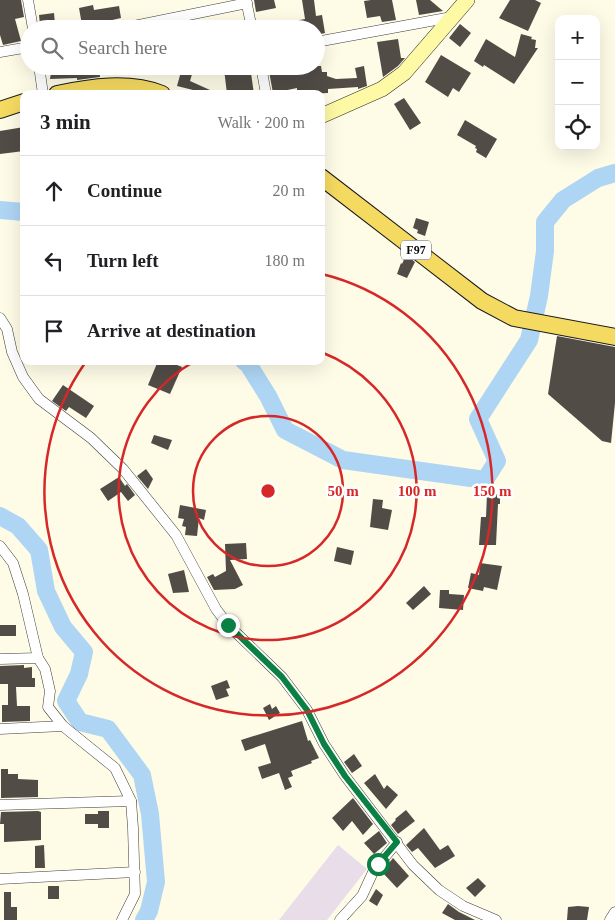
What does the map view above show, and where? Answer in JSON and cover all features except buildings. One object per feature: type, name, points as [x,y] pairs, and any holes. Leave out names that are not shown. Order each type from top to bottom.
[{"type":"main road","points":[[325,114],[382,89],[404,73],[466,0]]},
{"type":"main road","points":[[76,90],[108,87],[145,90]]},
{"type":"main road","points":[[0,110],[20,103]]},
{"type":"main road","name":"F97","points":[[325,180],[482,301],[514,318],[615,337]]},
{"type":"street","points":[[28,0],[31,20]]},
{"type":"street","points":[[162,20],[247,2],[250,20]]},
{"type":"street","points":[[325,40],[453,16]]},
{"type":"street","points":[[0,52],[20,49]]},
{"type":"street","points":[[40,75],[42,90]]},
{"type":"street","points":[[263,75],[265,90]]},
{"type":"street","points":[[0,318],[7,328],[12,352],[23,377],[39,399],[91,438],[123,469],[176,535],[216,609],[234,631],[282,677],[307,710],[324,744],[345,776],[413,865],[439,890],[463,906],[496,920]]},
{"type":"street","points":[[0,546],[13,562],[23,594],[38,658],[45,669],[50,691],[48,707],[63,726],[115,768],[131,802],[134,828],[135,894],[122,920]]},
{"type":"street","points":[[0,659],[38,658]]},
{"type":"street","points":[[0,729],[63,726]]},
{"type":"street","points":[[0,805],[131,802]]},
{"type":"street","points":[[340,920],[362,896],[374,870],[397,842]]},
{"type":"street","points":[[0,879],[135,872]]},
{"type":"street","points":[[610,920],[615,912]]},
{"type":"shaded area","points":[[338,845],[367,869],[327,920],[279,920]]},
{"type":"waterway","points":[[249,365],[268,396],[285,430],[343,460],[485,480],[497,461],[478,419],[529,340],[539,296],[545,251],[545,222],[563,200],[598,178],[615,173]]},
{"type":"waterway","points":[[0,210],[20,212]]},
{"type":"waterway","points":[[0,516],[18,526],[39,550],[46,591],[63,627],[84,652],[79,674],[66,701],[80,722],[108,729],[142,775],[150,814],[156,882],[149,911],[144,920]]},
{"type":"route","points":[[228,625],[282,677],[307,710],[324,744],[345,776],[397,842],[378,864]]}]
